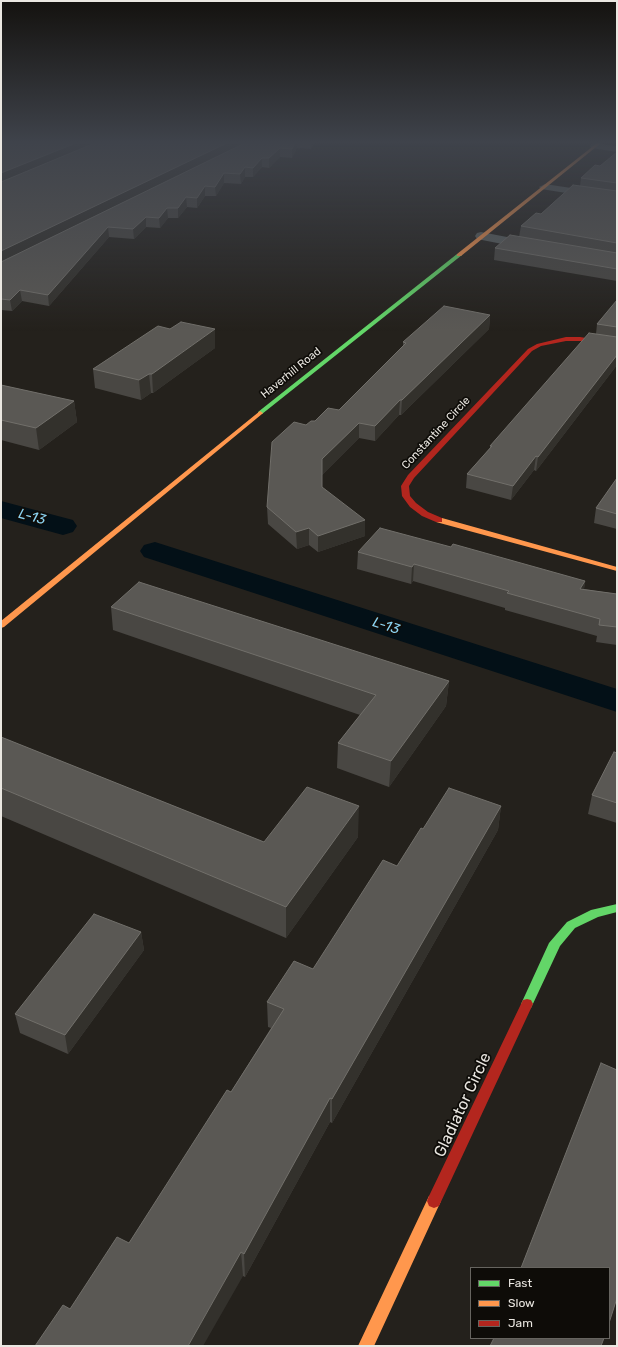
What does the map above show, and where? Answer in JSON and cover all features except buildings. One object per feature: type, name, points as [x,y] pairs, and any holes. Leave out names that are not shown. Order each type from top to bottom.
[{"type":"street","name":"Haverhill Road","points":[[1,625],[240,429],[520,206]]},
{"type":"street","points":[[481,236],[543,247]]},
{"type":"street","name":"Constantine Circle","points":[[617,345],[580,339],[551,341],[530,350],[411,476],[405,486],[406,496],[413,506],[425,514],[442,521],[617,570]]},
{"type":"street","name":"Gladiator Circle","points":[[366,1346],[555,943],[572,925],[595,913],[617,908]]},
{"type":"waterway","name":"L-13","points":[[1,509],[63,526]]},
{"type":"waterway","name":"L-13","points":[[155,551],[617,701]]},
{"type":"traffic: fast","points":[[260,413],[459,255]]},
{"type":"traffic: fast","points":[[527,1004],[555,943],[571,925],[595,913],[617,908]]},
{"type":"traffic: slow","points":[[459,255],[520,206]]},
{"type":"traffic: slow","points":[[1,625],[260,413]]},
{"type":"traffic: slow","points":[[439,520],[617,569]]},
{"type":"traffic: slow","points":[[366,1346],[434,1201]]},
{"type":"traffic: jam","points":[[439,520],[425,514],[413,505],[406,496],[405,486],[411,477],[530,350],[539,345],[566,339],[580,339],[617,345]]},
{"type":"traffic: jam","points":[[434,1201],[527,1004]]}]
